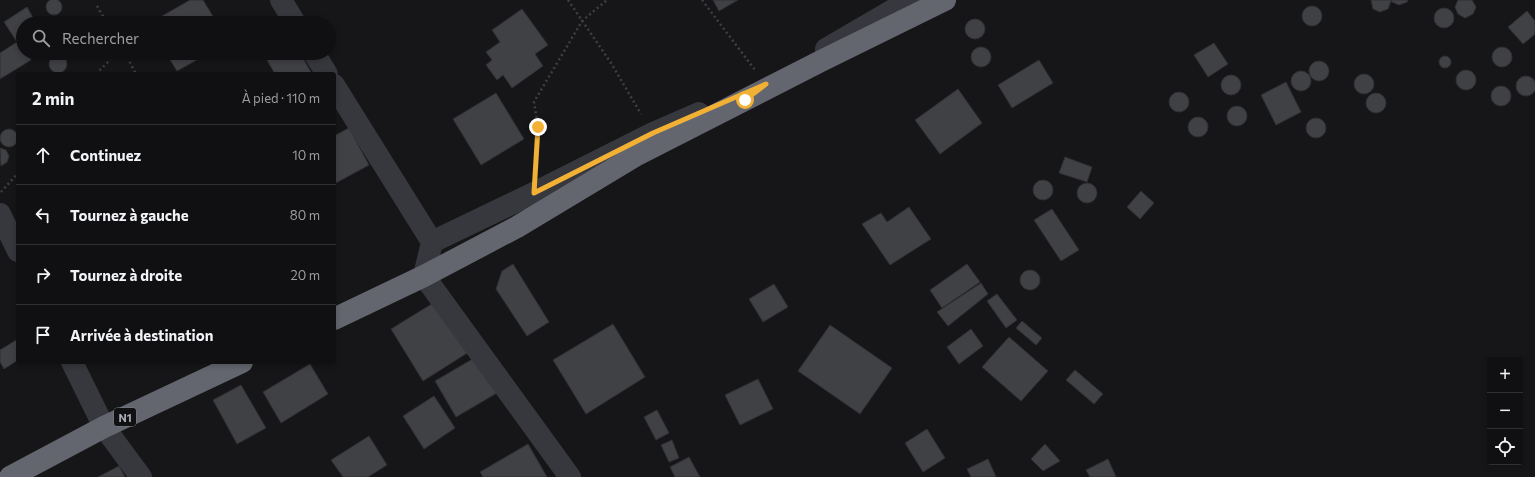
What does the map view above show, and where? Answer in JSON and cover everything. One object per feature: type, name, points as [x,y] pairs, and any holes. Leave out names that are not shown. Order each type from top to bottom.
[{"type":"highway","points":[[336,318],[424,276],[517,227],[635,156],[946,0]]},
{"type":"highway","name":"N1","points":[[10,477],[104,427],[238,364]]},
{"type":"street","points":[[281,0],[291,16]]},
{"type":"street","points":[[432,242],[653,133],[766,84],[910,0]]},
{"type":"street","points":[[318,60],[326,72]]},
{"type":"street","points":[[336,88],[432,242],[424,276],[570,477]]},
{"type":"street","points":[[0,214],[16,247]]},
{"type":"street","points":[[73,364],[104,427],[141,477]]},
{"type":"path","points":[[568,0],[611,63],[653,133]]},
{"type":"path","points":[[534,193],[538,127],[534,102],[582,21],[607,0]]},
{"type":"path","points":[[702,0],[766,84]]},
{"type":"path","points":[[97,6],[103,16]]},
{"type":"path","points":[[98,72],[110,60]]},
{"type":"path","points":[[129,60],[135,72]]},
{"type":"path","points":[[0,192],[16,175]]},
{"type":"building","points":[[54,-1],[60,1],[62,7],[60,13],[54,15],[48,13],[46,7],[48,1]]},
{"type":"building","points":[[190,0],[203,0],[213,16],[162,16]]},
{"type":"building","points":[[713,0],[738,0],[719,11]]},
{"type":"building","points":[[1371,0],[1391,1],[1388,9],[1380,12],[1373,9]]},
{"type":"building","points":[[1391,0],[1408,0],[1407,2],[1399,5]]},
{"type":"building","points":[[1458,0],[1472,0],[1476,7],[1473,14],[1465,18],[1458,14],[1455,7]]},
{"type":"building","points":[[1312,6],[1319,9],[1322,16],[1319,23],[1312,26],[1305,23],[1302,16],[1305,9]]},
{"type":"building","points":[[27,7],[32,16],[16,16],[16,40],[4,22]]},
{"type":"building","points":[[1444,8],[1451,11],[1454,18],[1451,25],[1444,28],[1437,25],[1434,18],[1437,11]]},
{"type":"building","points":[[522,9],[548,45],[535,54],[543,66],[512,88],[503,75],[497,80],[486,65],[492,60],[486,52],[500,42],[492,30]]},
{"type":"building","points":[[1527,11],[1535,21],[1535,34],[1523,44],[1508,27]]},
{"type":"building","points":[[975,19],[982,22],[985,29],[982,36],[975,39],[968,36],[965,29],[968,22]]},
{"type":"building","points":[[16,43],[16,60],[31,60],[0,79],[0,53]]},
{"type":"building","points":[[1214,43],[1228,64],[1208,77],[1194,55]]},
{"type":"building","points":[[981,47],[988,50],[991,57],[988,64],[981,67],[974,64],[971,57],[974,50]]},
{"type":"building","points":[[1502,47],[1509,50],[1512,57],[1509,64],[1502,67],[1495,64],[1492,57],[1495,50]]},
{"type":"building","points":[[1443,56],[1447,56],[1451,62],[1447,68],[1443,68],[1439,64],[1439,60]]},
{"type":"building","points":[[51,60],[66,61],[66,67],[61,72],[55,72],[52,70],[49,64]]},
{"type":"building","points":[[170,60],[197,60],[177,71]]},
{"type":"building","points":[[267,60],[304,60],[311,72],[274,72]]},
{"type":"building","points":[[1039,60],[1053,83],[1012,108],[998,85]]},
{"type":"building","points":[[1319,61],[1326,64],[1329,71],[1326,78],[1319,81],[1312,78],[1309,71],[1312,64]]},
{"type":"building","points":[[1466,70],[1473,73],[1476,80],[1473,87],[1466,90],[1459,87],[1456,80],[1459,73]]},
{"type":"building","points":[[1301,71],[1308,74],[1311,81],[1308,88],[1301,91],[1294,88],[1291,81],[1294,74]]},
{"type":"building","points":[[1364,74],[1371,77],[1374,84],[1371,91],[1364,94],[1357,91],[1354,84],[1357,77]]},
{"type":"building","points":[[1231,75],[1238,78],[1241,85],[1238,92],[1231,95],[1224,92],[1221,85],[1224,78]]},
{"type":"building","points":[[1526,76],[1533,79],[1536,86],[1533,93],[1526,96],[1519,93],[1516,86],[1519,79]]},
{"type":"building","points":[[1286,82],[1301,112],[1276,125],[1261,95]]},
{"type":"building","points":[[1501,86],[1508,89],[1511,96],[1508,103],[1501,106],[1494,103],[1491,96],[1494,89]]},
{"type":"building","points":[[958,89],[982,123],[940,154],[915,120]]},
{"type":"building","points":[[1179,92],[1186,95],[1189,102],[1186,109],[1179,112],[1172,109],[1169,102],[1172,95]]},
{"type":"building","points":[[496,93],[524,139],[481,165],[453,119]]},
{"type":"building","points":[[1376,93],[1383,96],[1386,103],[1383,110],[1376,113],[1369,110],[1366,103],[1369,96]]},
{"type":"building","points":[[1237,106],[1244,109],[1247,116],[1244,123],[1237,126],[1230,123],[1227,116],[1230,109]]},
{"type":"building","points":[[1198,117],[1205,120],[1208,127],[1205,134],[1198,137],[1191,134],[1188,127],[1191,120]]},
{"type":"building","points":[[1316,118],[1323,121],[1326,128],[1323,135],[1316,138],[1309,135],[1306,128],[1309,121]]},
{"type":"building","points":[[349,128],[369,165],[336,183],[336,135]]},
{"type":"building","points":[[5,129],[13,129],[16,131],[16,145],[13,147],[5,147],[0,142],[0,134]]},
{"type":"building","points":[[0,148],[6,150],[9,156],[7,162],[1,166]]},
{"type":"building","points":[[1065,157],[1092,167],[1087,182],[1059,173]]},
{"type":"building","points":[[1043,180],[1050,183],[1053,190],[1050,197],[1043,200],[1036,197],[1033,190],[1036,183]]},
{"type":"building","points":[[1087,183],[1094,186],[1097,193],[1094,200],[1087,203],[1080,200],[1077,193],[1080,186]]},
{"type":"building","points":[[1141,191],[1154,203],[1140,219],[1127,207]]},
{"type":"building","points":[[909,207],[931,239],[890,265],[862,224],[881,213],[887,222]]},
{"type":"building","points":[[1052,209],[1079,250],[1061,261],[1034,220]]},
{"type":"building","points":[[513,264],[549,322],[527,336],[496,289],[502,271]]},
{"type":"building","points":[[967,264],[980,282],[942,308],[930,290]]},
{"type":"building","points":[[1030,270],[1037,273],[1040,280],[1037,287],[1030,290],[1023,287],[1020,280],[1023,273]]},
{"type":"building","points":[[981,283],[988,294],[948,326],[937,312]]},
{"type":"building","points":[[774,284],[788,307],[763,322],[749,299]]},
{"type":"building","points":[[997,294],[1017,320],[1006,328],[987,301]]},
{"type":"building","points":[[440,299],[472,350],[423,381],[391,329]]},
{"type":"building","points":[[1022,321],[1042,338],[1036,345],[1016,328]]},
{"type":"building","points":[[613,324],[645,377],[586,414],[553,360]]},
{"type":"building","points":[[830,325],[892,368],[860,414],[798,371]]},
{"type":"building","points":[[971,329],[983,346],[959,364],[947,347]]},
{"type":"building","points":[[1009,337],[1048,371],[1021,401],[982,367]]},
{"type":"building","points":[[16,340],[16,361],[4,369],[0,362],[0,350]]},
{"type":"building","points":[[476,357],[497,393],[456,417],[435,381]]},
{"type":"building","points":[[310,364],[328,394],[281,423],[263,392]]},
{"type":"building","points":[[1075,370],[1103,394],[1094,404],[1066,380]]},
{"type":"building","points":[[758,379],[773,409],[740,425],[725,395]]},
{"type":"building","points":[[241,385],[266,428],[237,444],[213,400]]},
{"type":"building","points":[[434,396],[455,428],[424,449],[403,416]]},
{"type":"building","points":[[657,410],[669,433],[656,440],[644,417]]},
{"type":"building","points":[[927,429],[945,458],[923,472],[905,443]]},
{"type":"building","points":[[369,436],[387,465],[368,477],[343,477],[331,460]]},
{"type":"building","points":[[672,440],[679,458],[669,462],[661,445]]},
{"type":"building","points":[[528,444],[547,477],[483,477],[480,472]]},
{"type":"building","points":[[1045,444],[1060,461],[1043,471],[1031,459]]},
{"type":"building","points":[[689,457],[700,477],[675,477],[670,467]]},
{"type":"building","points":[[988,459],[996,477],[971,477],[967,469]]},
{"type":"building","points":[[1108,459],[1116,477],[1090,477],[1086,470]]},
{"type":"building","points":[[119,466],[125,477],[98,477]]},
{"type":"route","points":[[538,127],[534,193],[653,133],[766,84],[745,100]]}]
